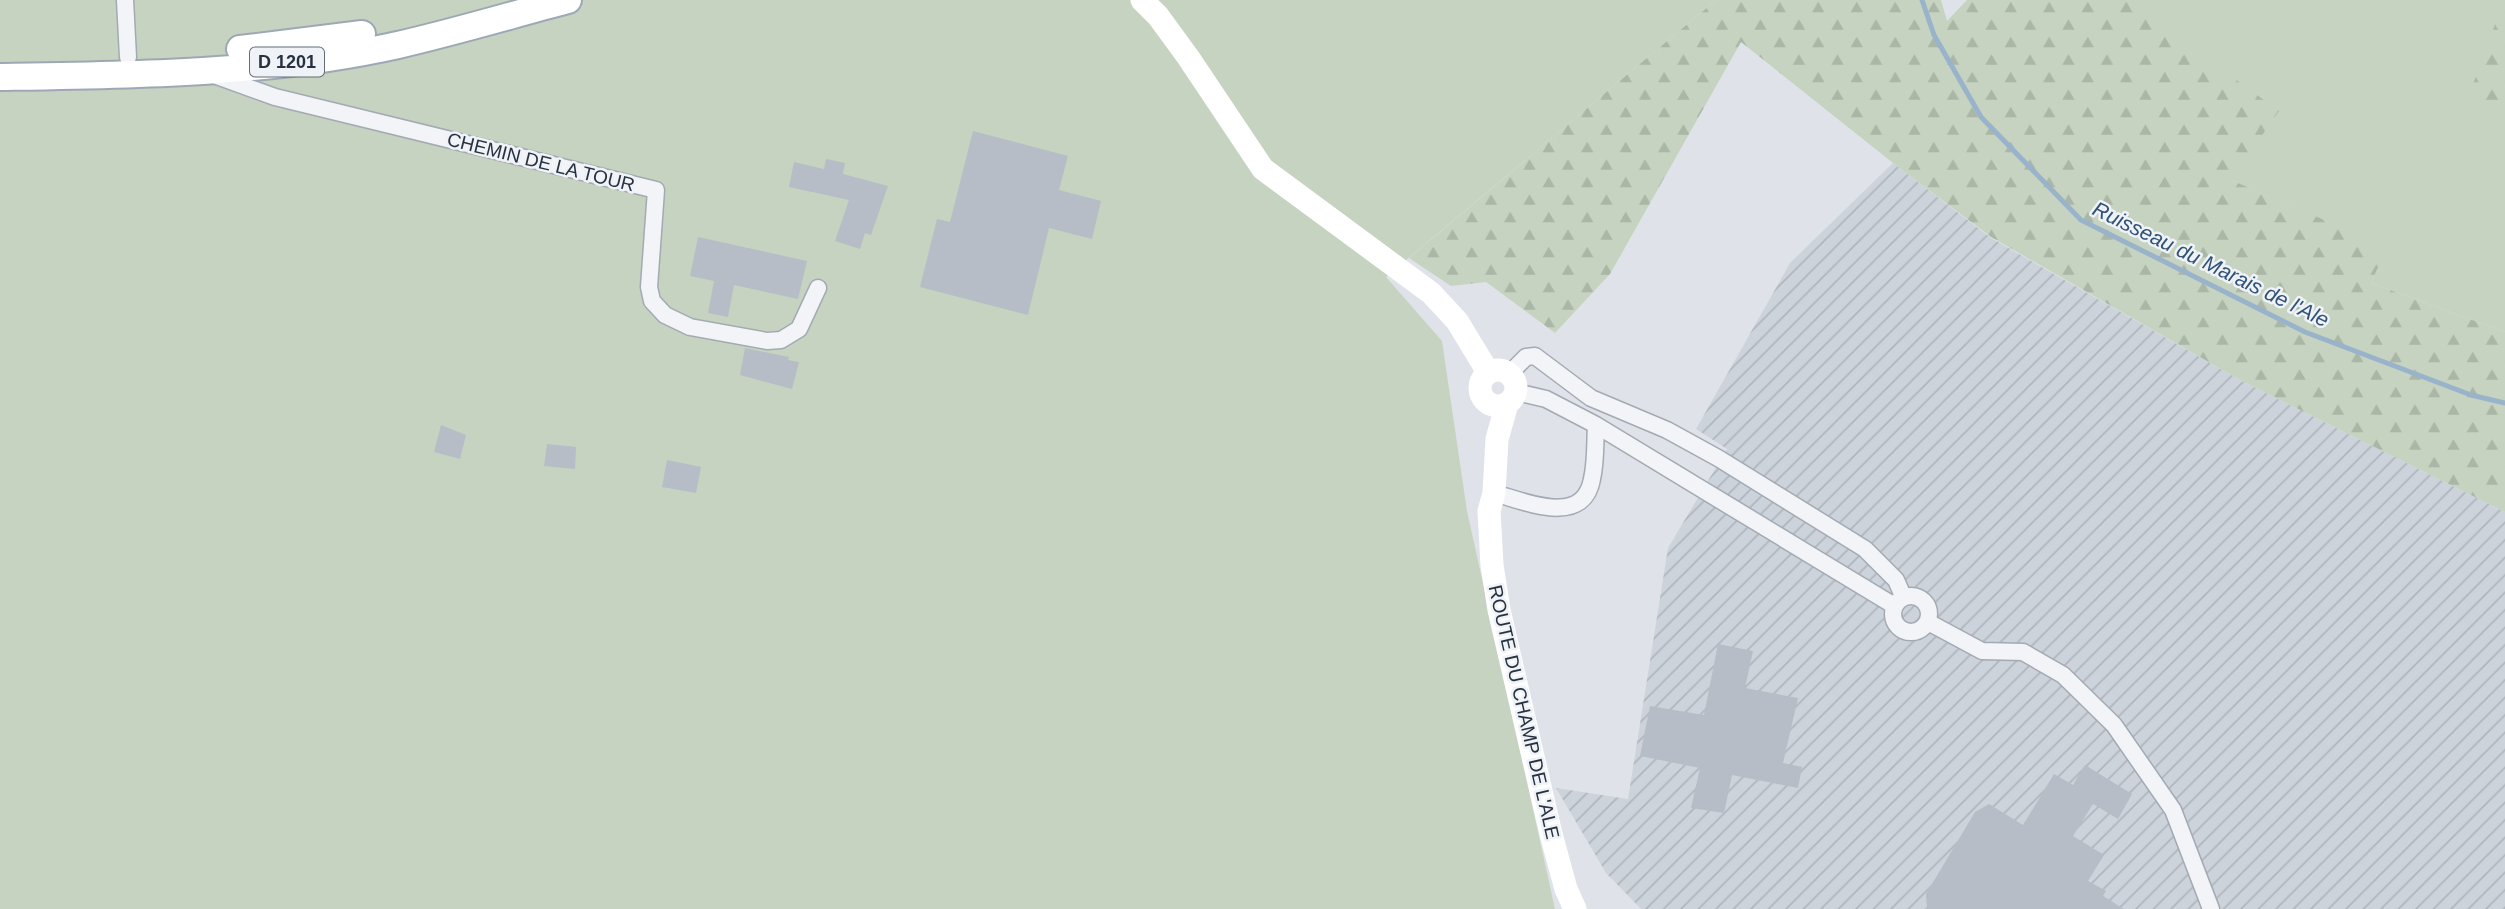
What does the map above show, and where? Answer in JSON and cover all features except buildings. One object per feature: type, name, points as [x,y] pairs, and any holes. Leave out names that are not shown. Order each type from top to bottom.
[{"type":"main road","name":"D 1201","points":[[0,62],[208,54],[376,32],[499,0]]},
{"type":"main road","name":"D 1201","points":[[0,77],[202,71],[308,60],[397,45],[568,0]]},
{"type":"street","points":[[125,0],[128,57]]},
{"type":"street","points":[[1142,0],[1158,16],[1263,169],[1431,293],[1457,321],[1505,385],[1546,399],[1596,425],[1898,600],[1920,597],[1928,607],[1928,622],[1920,630],[1908,632],[1896,626],[1892,618],[1898,600],[1896,580],[1865,549],[1718,458],[1667,430],[1591,398],[1535,356],[1526,357],[1505,385]]},
{"type":"street","name":"CHEMIN DE LA TOUR","points":[[202,71],[275,97],[656,190],[649,287],[652,301],[665,315],[690,327],[767,341],[781,340],[800,329],[818,288]]},
{"type":"street","name":"ROUTE DU CHAMP DE L'ALE","points":[[1492,502],[1485,501],[1484,400],[1479,386],[1483,377],[1505,385],[1497,439],[1490,551],[1499,610],[1550,834],[1566,889],[1575,909]]},
{"type":"street","points":[[1492,502],[1552,509],[1573,505],[1585,495],[1592,481],[1596,425]]},
{"type":"street","points":[[1928,622],[1982,651],[2023,652],[2063,675],[2114,725],[2173,810],[2211,909]]},
{"type":"shaded area","points":[[1893,163],[1991,238],[2240,380],[2505,512],[2505,909],[1641,909],[1606,873],[1556,788],[1628,799],[1668,548],[1727,449],[1696,429],[1790,263]]},
{"type":"green space","points":[[0,0],[1716,0],[1386,277],[1442,341],[1467,511],[1555,909],[0,909]]},
{"type":"green space","points":[[1716,0],[1941,0],[1947,21],[1967,0],[2126,0],[2279,111],[2231,180],[2387,247],[2371,283],[2505,332],[2505,512],[2240,380],[1991,237],[1741,42],[1610,274],[1555,333],[1486,282],[1451,286],[1409,258]]},
{"type":"green space","points":[[2126,0],[2505,0],[2505,332],[2371,283],[2386,247],[2231,180],[2139,11]]},
{"type":"green space","points":[[2505,0],[2505,111],[2468,98]]},
{"type":"waterway","name":"Ruisseau du Marais de l'Ale","points":[[1922,0],[1934,35],[1981,117],[2081,220],[2305,332],[2471,395],[2505,403]]}]
